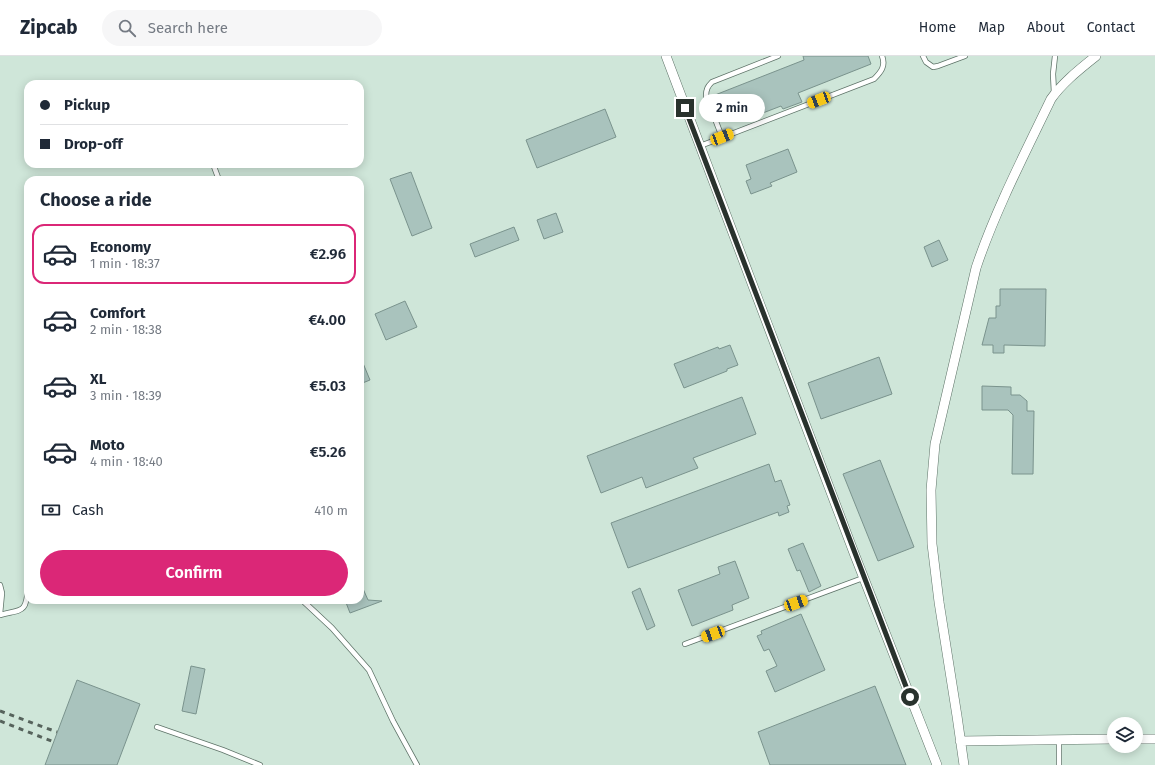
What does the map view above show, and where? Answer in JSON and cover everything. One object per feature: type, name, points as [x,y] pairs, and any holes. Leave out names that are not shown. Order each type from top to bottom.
[{"type":"street","points":[[666,56],[863,578],[937,765]]},
{"type":"street","points":[[964,765],[939,602],[932,544],[931,490],[935,444],[976,268],[982,249],[1018,168],[1054,94],[1067,80],[1096,56]]},
{"type":"street","points":[[960,741],[1107,739]]},
{"type":"street","points":[[1143,739],[1155,739]]},
{"type":"lane","points":[[722,137],[708,102],[706,91],[708,86],[712,82],[778,56]]},
{"type":"lane","points":[[700,146],[874,79],[884,65],[882,56]]},
{"type":"lane","points":[[923,56],[926,62],[933,67],[965,56]]},
{"type":"lane","points":[[1054,94],[1053,74],[1055,56]]},
{"type":"lane","points":[[685,644],[863,578]]},
{"type":"lane","points":[[0,585],[2,593],[0,615],[14,613],[21,610],[26,604]]},
{"type":"lane","points":[[306,604],[332,628],[369,670],[393,721],[417,765]]},
{"type":"lane","points":[[157,727],[223,750],[260,765]]},
{"type":"lane","points":[[1059,740],[1059,765]]},
{"type":"building","points":[[803,56],[868,56],[871,64],[798,93],[802,102],[783,109],[781,106],[755,116],[752,111],[725,121],[715,95],[804,60]]},
{"type":"building","points":[[605,109],[616,137],[537,168],[526,140]]},
{"type":"building","points":[[788,149],[797,172],[770,183],[772,186],[751,194],[746,181],[751,179],[746,165]]},
{"type":"building","points":[[411,172],[432,228],[412,236],[390,179]]},
{"type":"building","points":[[556,213],[563,232],[544,239],[537,220]]},
{"type":"building","points":[[514,227],[519,240],[475,257],[470,244]]},
{"type":"building","points":[[939,240],[948,260],[932,267],[924,247]]},
{"type":"building","points":[[1000,289],[1046,289],[1045,346],[1004,345],[1004,353],[993,353],[993,345],[982,345],[989,318],[996,318],[996,306],[1000,306]]},
{"type":"building","points":[[405,301],[417,327],[386,340],[375,314]]},
{"type":"building","points":[[730,345],[738,365],[727,369],[727,371],[684,388],[674,364],[718,347],[719,349]]},
{"type":"building","points":[[879,357],[892,394],[821,419],[808,383]]},
{"type":"building","points":[[364,366],[370,380],[364,382]]},
{"type":"building","points":[[982,386],[1011,387],[1011,395],[1020,395],[1027,401],[1027,411],[1034,411],[1033,474],[1012,474],[1013,415],[1008,410],[982,410]]},
{"type":"building","points":[[742,397],[756,434],[693,458],[698,468],[646,488],[642,477],[601,493],[587,456]]},
{"type":"building","points":[[880,460],[914,547],[878,561],[843,474]]},
{"type":"building","points":[[769,464],[775,482],[781,480],[790,505],[787,506],[789,512],[779,516],[778,512],[628,568],[611,523]]},
{"type":"building","points":[[803,543],[821,586],[809,592],[800,570],[797,571],[788,549]]},
{"type":"building","points":[[735,561],[749,598],[732,605],[733,610],[692,626],[678,590],[720,574],[718,567]]},
{"type":"building","points":[[640,588],[655,626],[647,630],[632,592]]},
{"type":"building","points":[[364,591],[368,600],[382,601],[350,613],[347,604],[364,604]]},
{"type":"building","points":[[801,614],[825,670],[775,692],[766,671],[777,666],[769,649],[764,651],[757,636],[762,634],[761,631]]},
{"type":"building","points":[[191,666],[205,669],[196,714],[182,711]]},
{"type":"building","points":[[77,680],[140,704],[117,765],[45,765]]},
{"type":"building","points":[[875,686],[906,765],[770,765],[758,732]]},
{"type":"railway","points":[[0,711],[57,732]]},
{"type":"railway","points":[[0,721],[54,742]]},
{"type":"route","points":[[685,108],[910,697]]}]
